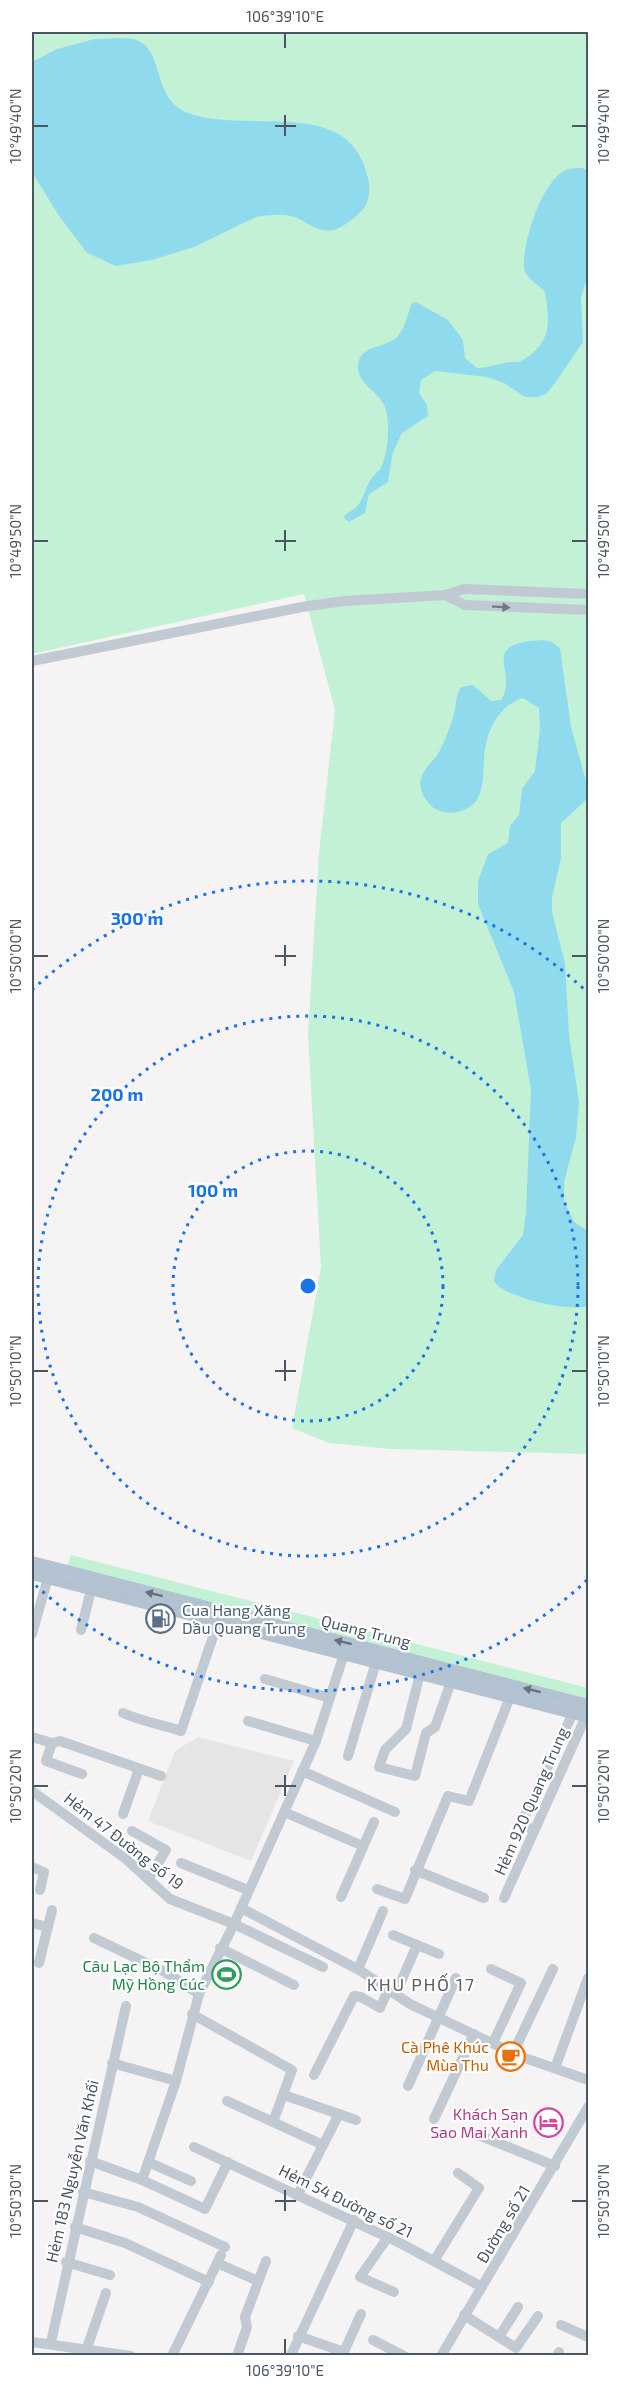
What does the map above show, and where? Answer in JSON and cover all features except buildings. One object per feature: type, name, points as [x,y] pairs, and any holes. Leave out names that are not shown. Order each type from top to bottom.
[{"type":"main road","name":"Quang Trung","points":[[32,1562],[50,1573],[92,1590],[510,1697],[584,1713]]},
{"type":"main road","name":"Quang Trung","points":[[32,1574],[50,1573],[584,1713]]},
{"type":"street","points":[[32,661],[302,607],[355,600],[445,595],[474,589],[588,594]]},
{"type":"street","points":[[547,594],[547,609]]},
{"type":"street","points":[[445,595],[465,604],[588,610]]},
{"type":"street","points":[[32,1634],[50,1573]]},
{"type":"street","points":[[81,1630],[92,1590]]},
{"type":"street","points":[[123,1713],[148,1724],[158,1723],[181,1731],[218,1622]]},
{"type":"street","points":[[142,2180],[176,2081],[199,1994],[234,1924],[316,1741],[344,1654]]},
{"type":"street","points":[[348,1756],[376,1662]]},
{"type":"street","points":[[420,1674],[406,1729],[385,1750],[379,1767],[415,1776],[426,1733],[435,1727],[451,1682]]},
{"type":"street","points":[[265,1679],[330,1698]]},
{"type":"street","points":[[377,1889],[405,1899],[415,1870],[448,1796],[469,1801],[510,1697]]},
{"type":"street","name":"Hẻm 920 Quang Trung","points":[[504,1898],[534,1830],[520,1824],[584,1713]]},
{"type":"street","points":[[248,1721],[316,1741]]},
{"type":"street","points":[[32,1737],[52,1743],[60,1741],[161,1776]]},
{"type":"street","points":[[52,1743],[46,1761],[82,1774]]},
{"type":"street","points":[[123,1814],[140,1769]]},
{"type":"street","points":[[302,1771],[395,1812]]},
{"type":"street","name":"Hẻm 47 Đường số 19","points":[[32,1791],[126,1859],[170,1899],[234,1924],[323,1967]]},
{"type":"street","points":[[284,1812],[363,1846]]},
{"type":"street","points":[[341,1897],[374,1822]]},
{"type":"street","points":[[132,1831],[166,1850],[148,1879]]},
{"type":"street","points":[[181,1863],[248,1890]]},
{"type":"street","points":[[32,1867],[44,1872],[40,1890]]},
{"type":"street","points":[[415,1870],[484,1898]]},
{"type":"street","points":[[241,1908],[357,1969],[438,2017],[513,2053],[588,2080]]},
{"type":"street","points":[[39,1963],[52,1910]]},
{"type":"street","points":[[357,1969],[383,1911]]},
{"type":"street","points":[[32,1923],[48,1927]]},
{"type":"street","points":[[393,1935],[439,1954]]},
{"type":"street","points":[[94,1938],[165,1972],[199,1994]]},
{"type":"street","points":[[314,2075],[354,1996],[361,1997],[380,2008],[393,1991],[417,1945]]},
{"type":"street","points":[[220,1948],[294,1985]]},
{"type":"street","points":[[491,1969],[521,1983],[493,2043]]},
{"type":"street","points":[[513,2053],[553,1969]]},
{"type":"street","points":[[408,2086],[456,1978]]},
{"type":"street","points":[[555,2068],[588,1978]]},
{"type":"street","name":"Hẻm 183 Nguyễn Văn Khối","points":[[51,2343],[66,2262],[126,2006]]},
{"type":"street","points":[[192,2014],[292,2070],[273,2122]]},
{"type":"street","points":[[434,2119],[474,2034]]},
{"type":"street","points":[[112,2063],[176,2081]]},
{"type":"street","points":[[284,2095],[356,2120]]},
{"type":"street","points":[[227,2101],[323,2145]]},
{"type":"street","name":"Đường số 21","points":[[441,2355],[588,2107]]},
{"type":"street","points":[[297,2196],[339,2114]]},
{"type":"street","points":[[476,2134],[555,2166]]},
{"type":"street","name":"Hẻm 54 Đường số 21","points":[[194,2147],[297,2196],[354,2220],[482,2287]]},
{"type":"street","points":[[90,2162],[142,2180],[205,2209],[228,2162]]},
{"type":"street","points":[[148,2162],[190,2181]]},
{"type":"street","points":[[434,2261],[479,2188],[458,2173]]},
{"type":"street","points":[[83,2192],[138,2207],[221,2255],[258,2281]]},
{"type":"street","points":[[291,2355],[354,2220]]},
{"type":"street","points":[[75,2227],[125,2243],[209,2282]]},
{"type":"street","points":[[388,2237],[360,2277],[394,2292]]},
{"type":"street","points":[[172,2355],[221,2255]]},
{"type":"street","points":[[237,2355],[247,2327],[244,2317],[266,2261]]},
{"type":"street","points":[[66,2262],[110,2275]]},
{"type":"street","points":[[87,2348],[106,2293]]},
{"type":"street","points":[[499,2337],[518,2307]]},
{"type":"street","points":[[298,2336],[343,2354],[361,2313]]},
{"type":"street","points":[[464,2315],[516,2348],[538,2316]]},
{"type":"street","points":[[561,2325],[588,2337]]},
{"type":"street","points":[[373,2340],[405,2355]]},
{"type":"street","points":[[32,2342],[131,2355]]},
{"type":"shaded area","points":[[198,1737],[294,1761],[251,1861],[148,1821],[175,1751]]},
{"type":"green space","points":[[32,32],[588,32],[588,1454],[391,1449],[329,1443],[292,1428],[321,1267],[308,1034],[319,853],[335,710],[304,594],[32,654]]},
{"type":"green space","points":[[71,1555],[588,1688],[588,1700],[67,1567]]},
{"type":"water","points":[[126,38],[145,45],[151,53],[168,97],[176,106],[188,113],[211,119],[312,125],[334,132],[352,144],[364,165],[369,185],[366,205],[361,212],[334,230],[319,229],[292,216],[266,216],[256,217],[194,247],[152,260],[116,266],[87,253],[59,216],[32,172],[32,62],[57,49],[95,39]]},
{"type":"water","points":[[583,168],[588,172],[588,275],[581,297],[583,342],[546,394],[538,397],[525,397],[504,383],[487,377],[435,371],[421,380],[419,393],[427,405],[428,416],[402,433],[393,452],[388,482],[369,494],[365,513],[349,522],[343,517],[356,508],[370,481],[380,470],[388,436],[386,410],[380,398],[360,377],[358,365],[360,358],[369,350],[397,337],[412,303],[416,302],[448,320],[463,340],[465,358],[477,368],[520,362],[530,355],[543,340],[548,324],[545,292],[529,278],[524,267],[524,256],[531,227],[551,184],[560,174],[569,169]]},
{"type":"water","points":[[544,640],[560,648],[571,727],[588,788],[587,799],[561,823],[561,858],[552,897],[552,912],[565,963],[569,1035],[579,1102],[576,1137],[564,1182],[564,1201],[574,1222],[588,1231],[588,1306],[579,1307],[553,1305],[523,1298],[510,1293],[494,1281],[496,1270],[523,1235],[531,1090],[514,992],[478,904],[478,881],[488,854],[508,843],[510,826],[519,815],[522,789],[535,771],[540,729],[539,708],[523,698],[506,707],[499,714],[487,740],[481,792],[469,808],[454,813],[438,810],[426,800],[420,784],[422,774],[439,752],[446,738],[461,687],[473,685],[491,701],[501,700],[506,679],[505,653],[511,647],[523,642]]},
{"type":"place","name":"Cua Hang Xăng Dầu Quang Trung","points":[[161,1619]]},
{"type":"place","name":"Câu Lạc Bộ Thẩm Mỹ Hồng Cúc","points":[[226,1975]]},
{"type":"place","name":"Cà Phê Khúc Mùa Thu","points":[[510,2056]]},
{"type":"place","name":"Khách Sạn Sao Mai Xanh","points":[[549,2123]]},
{"type":"district","name":"KHU PHỐ 17","points":[[421,1985]]}]
